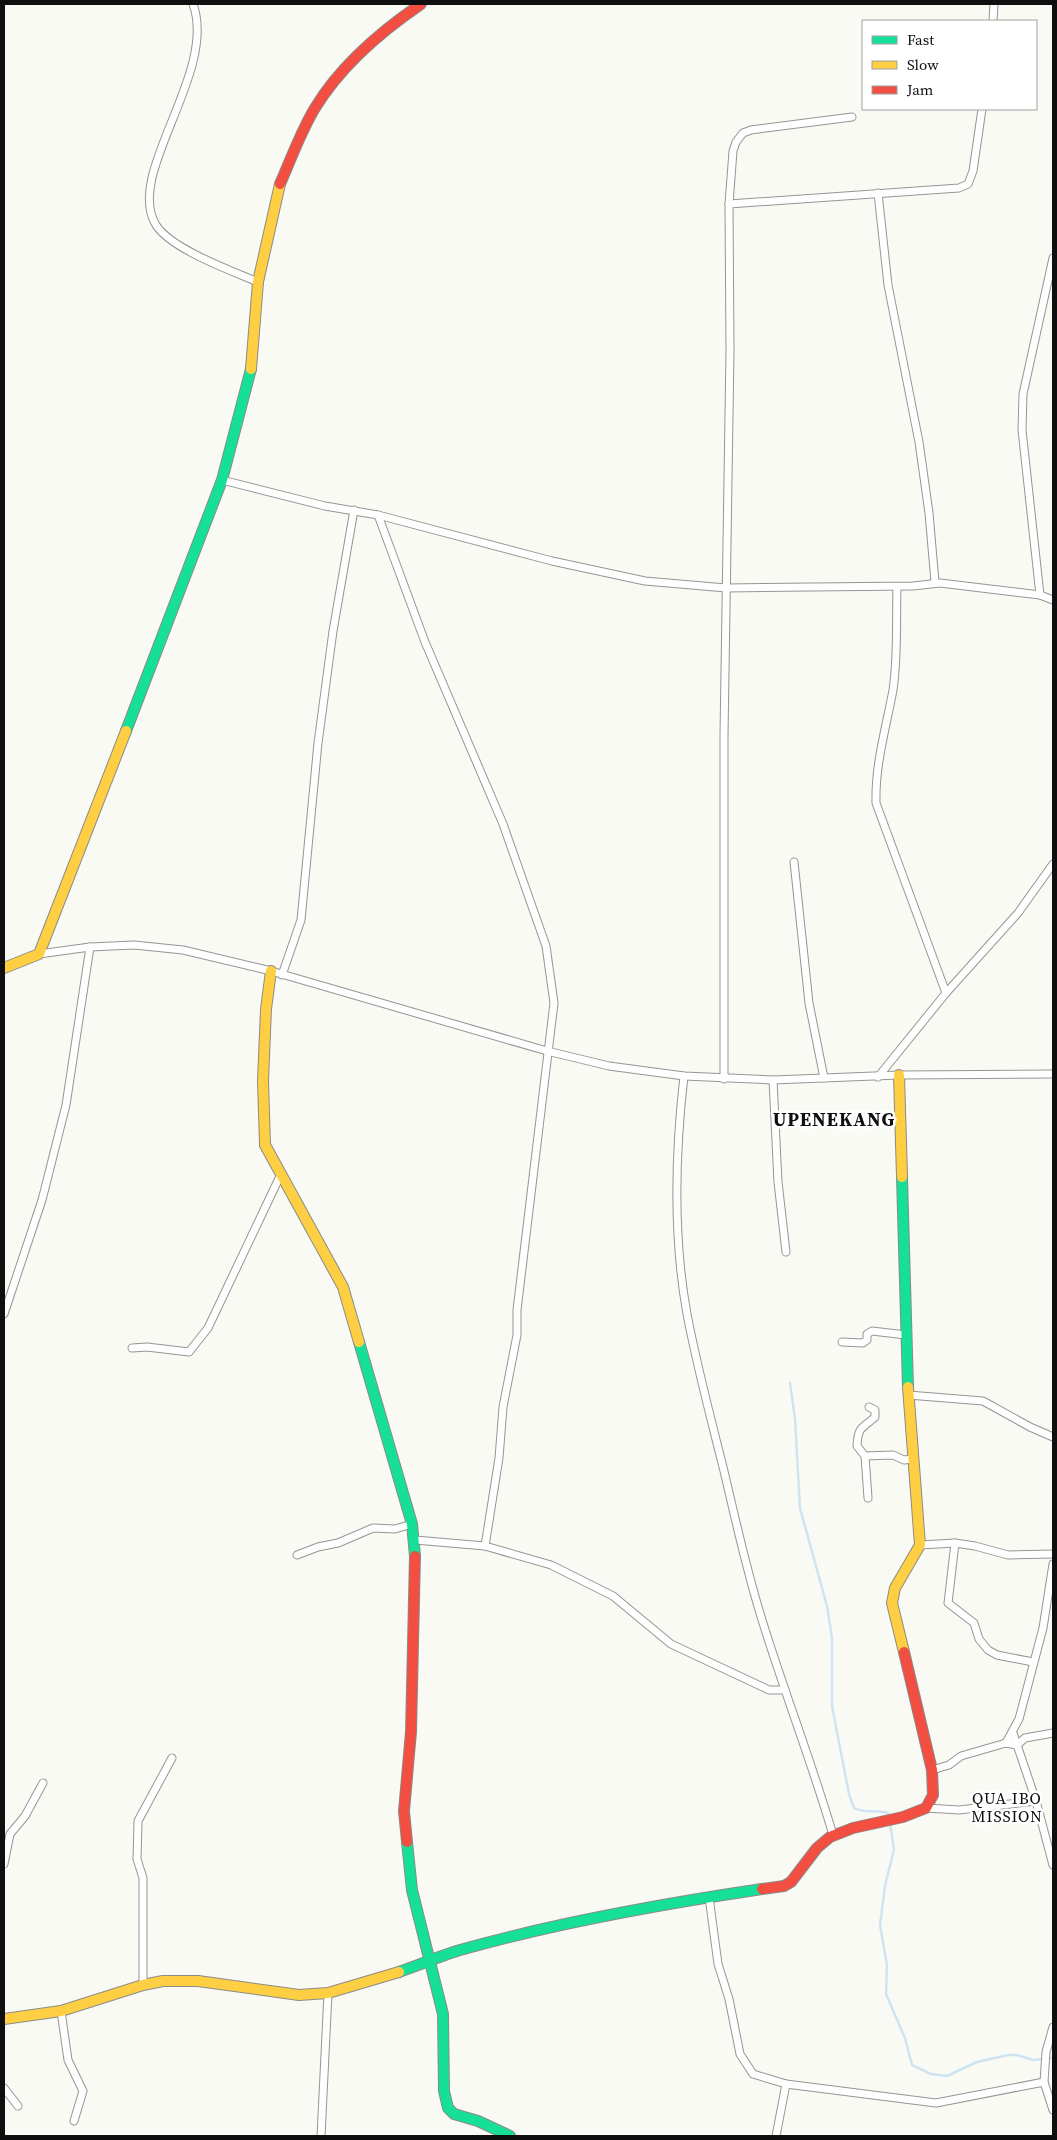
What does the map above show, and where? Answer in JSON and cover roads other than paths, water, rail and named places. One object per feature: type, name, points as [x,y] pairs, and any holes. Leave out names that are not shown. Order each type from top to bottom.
[{"type":"street","points":[[193,4],[198,30],[197,50],[168,135],[154,167],[149,193],[152,216],[156,226],[174,242],[198,256],[258,282]]},
{"type":"street","points":[[39,954],[106,787],[222,480],[250,377],[258,282],[279,187],[314,109],[333,82],[383,30],[421,4]]},
{"type":"street","points":[[993,20],[994,4]]},
{"type":"street","points":[[730,204],[959,188],[968,184],[974,171],[982,110]]},
{"type":"street","points":[[724,1079],[726,588],[730,351],[730,204],[733,151],[736,142],[743,133],[751,130],[852,117]]},
{"type":"street","points":[[878,193],[888,285],[919,442],[929,513],[935,582]]},
{"type":"street","points":[[1040,596],[1022,430],[1023,394],[1053,258]]},
{"type":"street","points":[[222,480],[324,506],[378,515],[552,561],[644,581],[726,588],[897,586],[935,582],[1040,596],[1053,600]]},
{"type":"street","points":[[282,975],[301,920],[318,743],[332,632],[354,510]]},
{"type":"street","points":[[378,515],[425,642],[503,824],[546,946],[554,1003],[517,1310],[517,1335],[503,1406],[499,1458],[485,1546]]},
{"type":"street","points":[[897,586],[893,688],[880,748],[876,781],[876,803],[946,992]]},
{"type":"street","points":[[794,862],[809,1003],[824,1078]]},
{"type":"street","points":[[878,1076],[946,992],[1018,913],[1053,864]]},
{"type":"street","points":[[4,968],[39,954],[90,947],[134,945],[183,950],[282,975],[547,1051],[609,1066],[684,1076],[774,1080],[899,1075],[1053,1074]]},
{"type":"street","points":[[4,1314],[42,1200],[66,1105],[90,947]]},
{"type":"street","points":[[271,972],[266,1009],[263,1081],[265,1145],[343,1287],[415,1540],[411,1732],[404,1811],[412,1890],[443,2014],[444,2091],[448,2108],[454,2114],[478,2121],[510,2136]]},
{"type":"street","points":[[899,1075],[908,1395],[920,1545],[895,1588],[892,1603],[932,1770],[933,1795],[926,1808]]},
{"type":"street","points":[[684,1076],[679,1116],[678,1175],[680,1258],[687,1314],[747,1567],[785,1690],[813,1765],[833,1835]]},
{"type":"street","points":[[774,1080],[778,1182],[786,1252]]},
{"type":"street","points":[[132,1348],[147,1347],[188,1352],[208,1328],[281,1174]]},
{"type":"street","points":[[842,1342],[863,1343],[867,1340],[867,1334],[872,1331],[906,1334]]},
{"type":"street","points":[[908,1395],[983,1401],[1030,1427],[1053,1436]]},
{"type":"street","points":[[868,1498],[865,1456],[857,1446],[857,1434],[860,1428],[875,1417],[875,1410],[869,1407]]},
{"type":"street","points":[[865,1456],[893,1455],[904,1460],[912,1459]]},
{"type":"street","points":[[297,1555],[318,1547],[338,1543],[373,1528],[394,1528],[412,1524]]},
{"type":"street","points":[[415,1540],[485,1546],[551,1565],[613,1596],[671,1644],[769,1690],[785,1690]]},
{"type":"street","points":[[920,1545],[956,1543],[1008,1555],[1053,1554]]},
{"type":"street","points":[[956,1543],[948,1603],[974,1623],[978,1639],[988,1650],[997,1655],[1033,1662]]},
{"type":"street","points":[[1006,1743],[1019,1719],[1043,1628],[1053,1564]]},
{"type":"street","points":[[1013,1733],[1036,1801],[1053,1865]]},
{"type":"street","points":[[1017,1745],[1025,1738],[1053,1733]]},
{"type":"street","points":[[932,1770],[949,1765],[961,1756],[1006,1743],[1017,1745]]},
{"type":"street","points":[[143,1985],[143,1878],[137,1859],[138,1821],[172,1758]]},
{"type":"street","points":[[4,1864],[10,1834],[25,1816],[43,1783]]},
{"type":"street","points":[[4,2019],[61,2011],[143,1985],[164,1981],[198,1980],[281,1994],[328,1993],[386,1977],[459,1950],[577,1922],[656,1905],[784,1886],[792,1882],[814,1850],[833,1835],[895,1820],[926,1808],[959,1810],[1036,1801]]},
{"type":"street","points":[[709,1897],[718,1964],[729,1999],[740,2054],[753,2074],[786,2084],[936,2103],[1044,2082]]},
{"type":"street","points":[[321,2136],[328,1993]]},
{"type":"street","points":[[61,2011],[68,2060],[83,2091],[74,2121]]},
{"type":"street","points":[[1053,2027],[1046,2052],[1044,2082],[1053,2110]]},
{"type":"street","points":[[776,2136],[786,2084]]},
{"type":"street","points":[[4,2088],[18,2106]]},
{"type":"waterway","points":[[790,1383],[795,1419],[800,1508],[827,1606],[832,1638],[832,1706],[849,1794],[854,1808],[862,1811],[888,1813],[889,1819]]},
{"type":"waterway","points":[[890,1824],[894,1849],[885,1886],[880,1925],[887,1965],[886,1994],[905,2038],[912,2065],[931,2074],[947,2076],[977,2062],[1008,2055],[1017,2055],[1033,2060],[1053,2058]]},
{"type":"district","name":"UPENEKANG","points":[[834,1119]]},
{"type":"district","name":"QUA IBO MISSION","points":[[1007,1807]]}]
